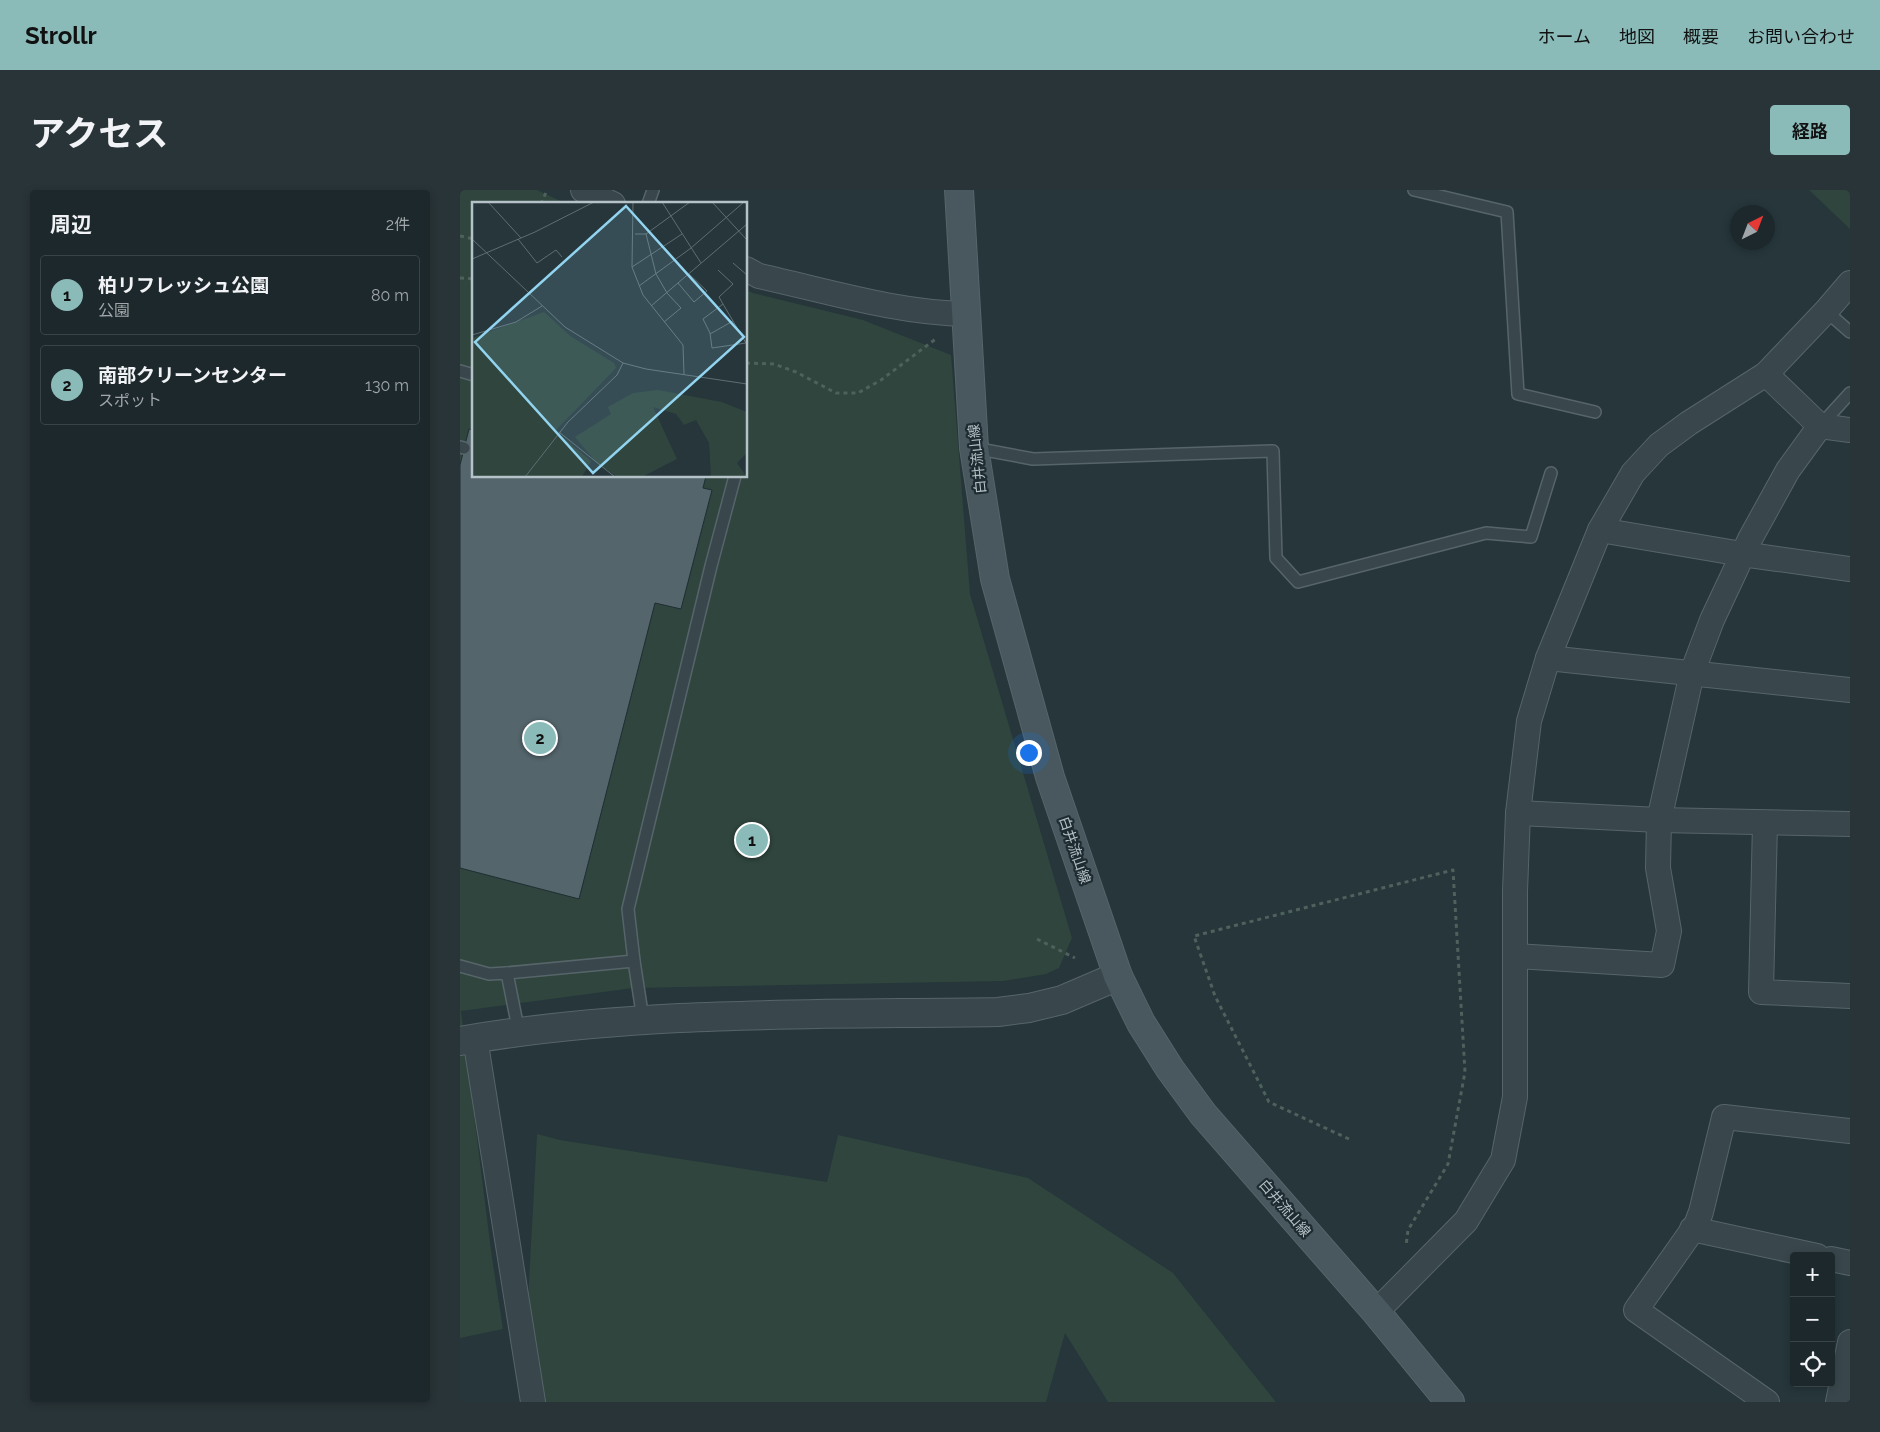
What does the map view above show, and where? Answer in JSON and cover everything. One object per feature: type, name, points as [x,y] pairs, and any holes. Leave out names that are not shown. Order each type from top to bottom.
[{"type":"main road","name":"白井流山線","points":[[960,190],[974,448],[995,579],[1050,777],[1118,976],[1141,1023],[1170,1069],[1203,1114],[1376,1312],[1450,1402]]},
{"type":"street","points":[[583,190],[609,202]]},
{"type":"street","points":[[748,270],[759,276],[873,302],[942,314],[967,314]]},
{"type":"street","points":[[1376,1312],[1466,1221],[1503,1160],[1515,1098],[1515,891],[1518,813],[1529,721],[1548,658],[1600,530],[1633,473],[1659,445],[1689,423],[1766,374],[1826,312],[1850,283]]},
{"type":"street","points":[[1766,374],[1820,426],[1850,430]]},
{"type":"street","points":[[1516,956],[1662,965],[1669,931],[1658,868],[1659,820],[1692,673],[1712,620],[1742,554],[1788,470],[1820,426]]},
{"type":"street","points":[[1600,530],[1742,554],[1850,569]]},
{"type":"street","points":[[1548,658],[1850,690]]},
{"type":"street","points":[[1518,813],[1659,820],[1850,824]]},
{"type":"street","points":[[1765,822],[1761,992],[1850,996]]},
{"type":"street","points":[[533,1402],[468,1040],[520,1032],[643,1020],[765,1015],[998,1012],[1029,1008],[1062,1000],[1118,976]]},
{"type":"street","points":[[1767,1402],[1636,1310],[1692,1229],[1701,1212],[1724,1117],[1850,1130]]},
{"type":"street","points":[[1692,1229],[1798,1252]]},
{"type":"street","points":[[1835,1260],[1850,1263]]},
{"type":"street","points":[[1838,1402],[1847,1372],[1850,1342]]},
{"type":"lane","points":[[649,202],[653,190]]},
{"type":"lane","points":[[1414,190],[1507,212],[1518,394],[1594,412]]},
{"type":"lane","points":[[1826,312],[1850,332]]},
{"type":"lane","points":[[1820,426],[1850,392]]},
{"type":"lane","points":[[974,448],[1034,459],[1273,451],[1276,558],[1298,582],[1486,533],[1531,537],[1551,473]]},
{"type":"lane","points":[[643,1020],[628,910],[709,575],[734,478]]},
{"type":"lane","points":[[460,966],[489,974],[634,961]]},
{"type":"lane","points":[[506,973],[520,1032]]},
{"type":"path","points":[[542,202],[547,190]]},
{"type":"path","points":[[748,363],[774,364],[796,372],[836,393],[858,393],[881,380],[942,333]]},
{"type":"path","points":[[1349,1139],[1269,1102],[1215,996],[1194,936],[1453,870],[1465,1072],[1448,1164],[1408,1230],[1401,1287]]},
{"type":"path","points":[[1037,939],[1075,958]]},
{"type":"green space","points":[[460,190],[537,190],[563,202],[472,202],[472,478],[748,478],[748,291],[863,320],[951,355],[970,594],[1072,938],[1059,968],[1046,974],[1003,981],[633,988],[461,1011],[492,1258],[503,1329],[460,1338]]},
{"type":"green space","points":[[1809,190],[1850,190],[1850,229]]},
{"type":"green space","points":[[537,1134],[560,1140],[827,1182],[838,1135],[1028,1178],[1173,1273],[1276,1402],[1108,1402],[1065,1333],[1046,1402],[537,1402],[525,1355]]},
{"type":"building","points":[[469,429],[472,430],[472,478],[706,478],[703,488],[712,490],[681,609],[655,603],[579,899],[460,868],[460,465]]},
{"type":"place","name":"南部クリーンセンター","points":[[540,738]]},
{"type":"place","name":"柏リフレッシュ公園","points":[[752,840]]}]
